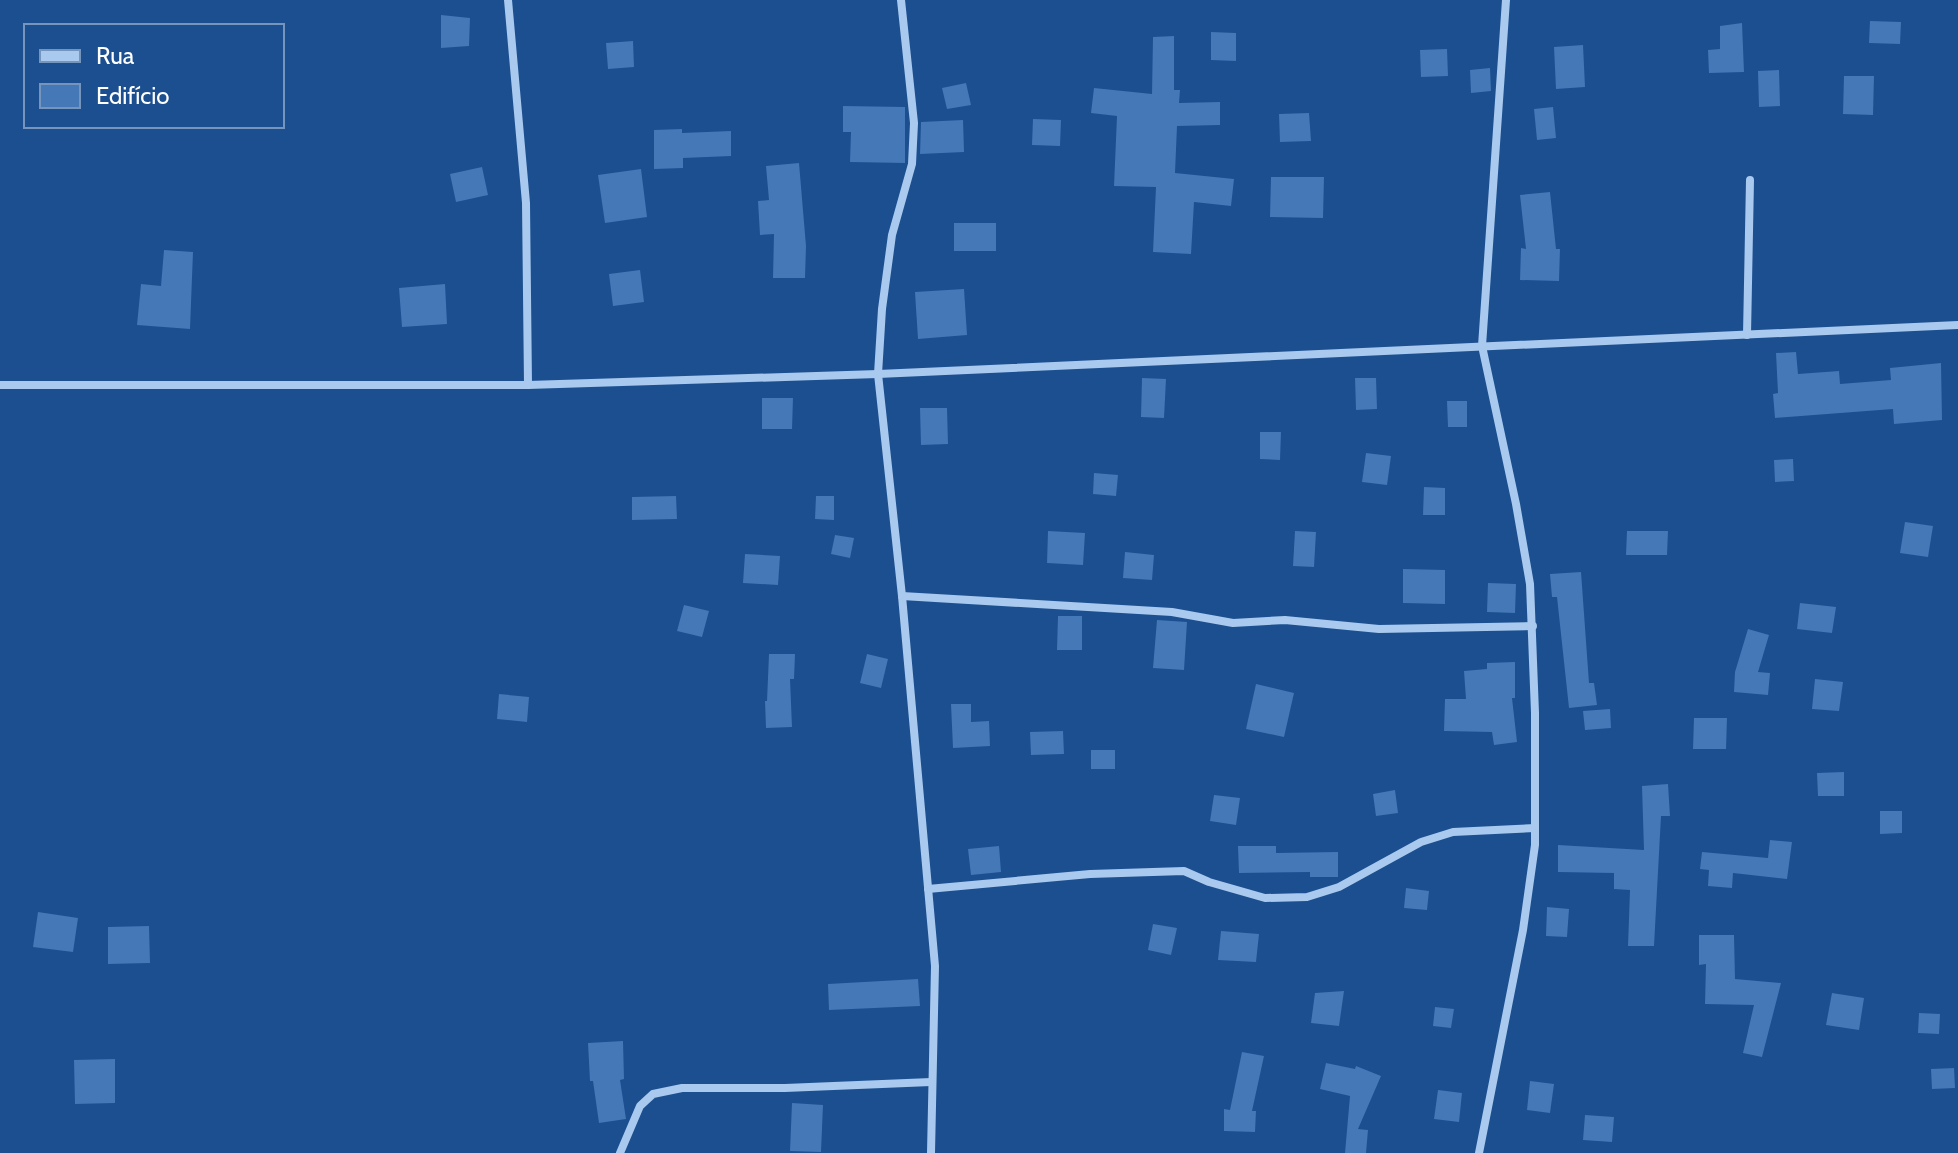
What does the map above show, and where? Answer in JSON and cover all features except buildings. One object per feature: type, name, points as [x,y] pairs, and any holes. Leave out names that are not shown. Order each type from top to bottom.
[{"type":"street","points":[[508,0],[526,203],[528,385]]},
{"type":"street","points":[[901,0],[914,123],[912,164],[892,235],[882,309],[878,374],[902,596],[935,966],[931,1153]]},
{"type":"street","points":[[1479,1153],[1523,930],[1535,828],[1530,584],[1482,346],[1506,0]]},
{"type":"street","points":[[1747,335],[1750,180]]},
{"type":"street","points":[[0,385],[528,385],[878,374],[1958,325]]},
{"type":"street","points":[[902,596],[1172,612],[1233,623],[1285,620],[1379,629],[1533,626]]},
{"type":"street","points":[[928,889],[1090,874],[1184,871],[1209,882],[1265,898],[1307,897],[1339,887],[1421,842],[1453,832],[1535,828]]},
{"type":"street","points":[[620,1153],[640,1106],[653,1094],[682,1088],[785,1088],[931,1082]]}]
